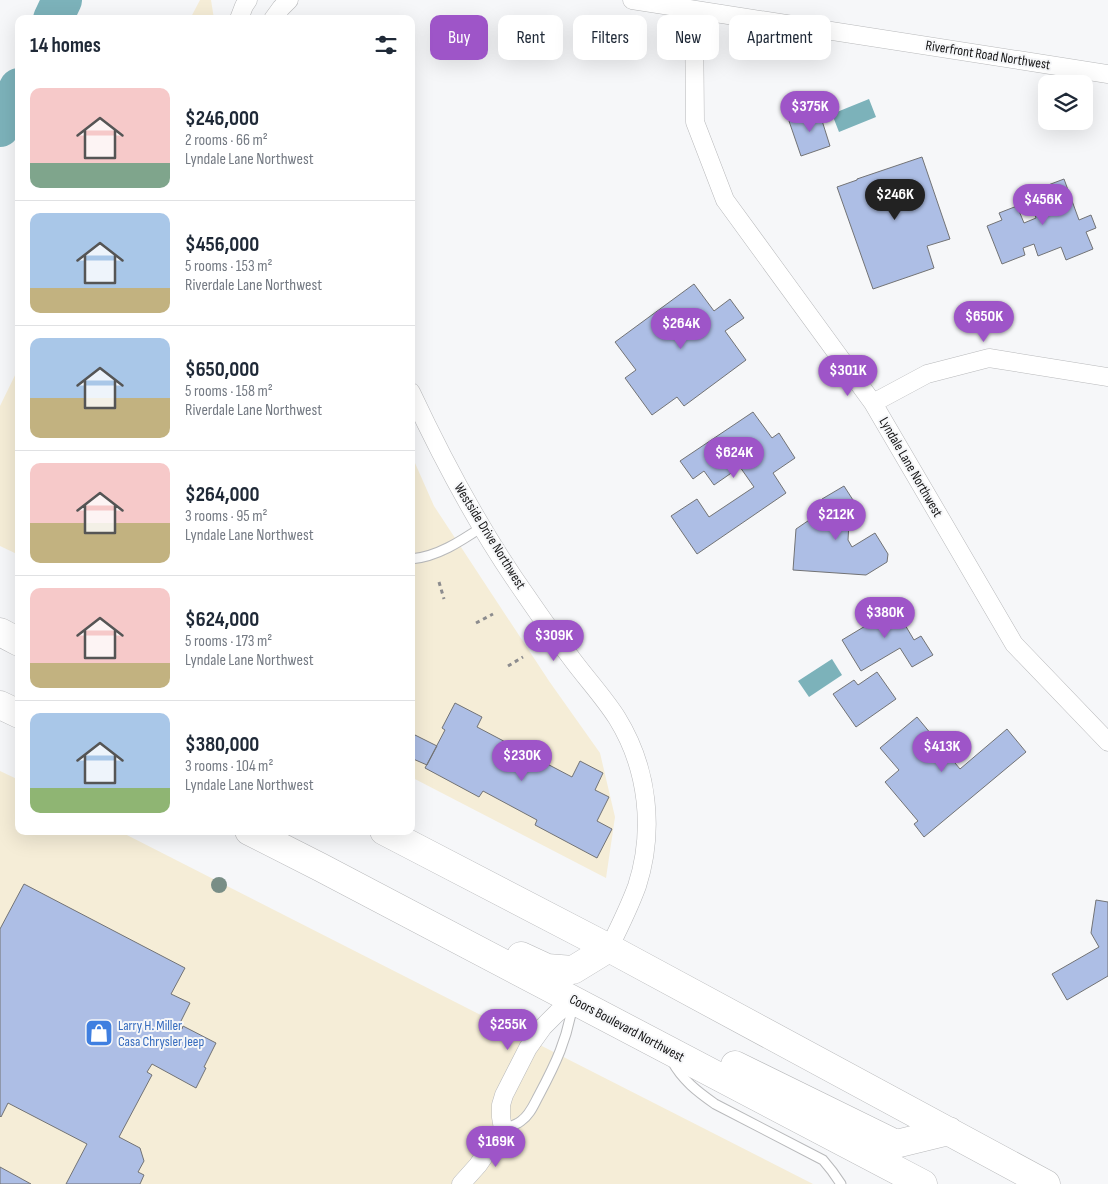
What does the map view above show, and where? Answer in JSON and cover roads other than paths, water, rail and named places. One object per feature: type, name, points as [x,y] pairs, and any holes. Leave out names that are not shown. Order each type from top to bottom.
[{"type":"main road","points":[[0,632],[15,640]]},
{"type":"main road","points":[[0,705],[15,712]]},
{"type":"main road","name":"Coors Boulevard Northwest","points":[[257,835],[923,1184]]},
{"type":"main road","points":[[285,835],[546,968],[572,970],[609,948]]},
{"type":"main road","points":[[392,835],[609,948],[1046,1184]]},
{"type":"main road","points":[[573,1000],[599,997],[632,1011],[704,1049],[896,1144],[948,1131]]},
{"type":"street","points":[[241,15],[248,0]]},
{"type":"street","points":[[276,15],[289,0]]},
{"type":"street","name":"Riverfront Road Northwest","points":[[632,0],[1108,74]]},
{"type":"street","name":"Lyndale Lane Northwest","points":[[694,10],[696,122],[724,200],[874,403],[1014,644],[1108,742]]},
{"type":"street","points":[[874,403],[927,374],[989,358],[1108,377]]},
{"type":"street","name":"Westside Drive Northwest","points":[[415,400],[450,471],[482,527],[548,627],[617,718],[636,756],[646,800],[645,846],[637,884],[625,916],[609,948]]},
{"type":"street","points":[[461,1184],[478,1165],[503,1129],[501,1117],[504,1095],[528,1048],[544,1027],[573,1000]]},
{"type":"lane","points":[[415,558],[434,554],[450,547],[482,527]]},
{"type":"lane","points":[[503,1129],[513,1126],[529,1113],[551,1073],[564,1043],[573,1000]]},
{"type":"lane","points":[[664,1048],[674,1066],[686,1081],[701,1094],[715,1104],[823,1160],[841,1184]]},
{"type":"water","points":[[869,99],[876,117],[839,132],[832,114]]},
{"type":"water","points":[[832,659],[842,675],[809,697],[798,681]]},
{"type":"waterway","points":[[55,15],[62,0]]},
{"type":"waterway","points":[[0,127],[15,96]]},
{"type":"place","name":"Larry H. Miller Casa Chrysler Jeep","points":[[99,1033]]}]
